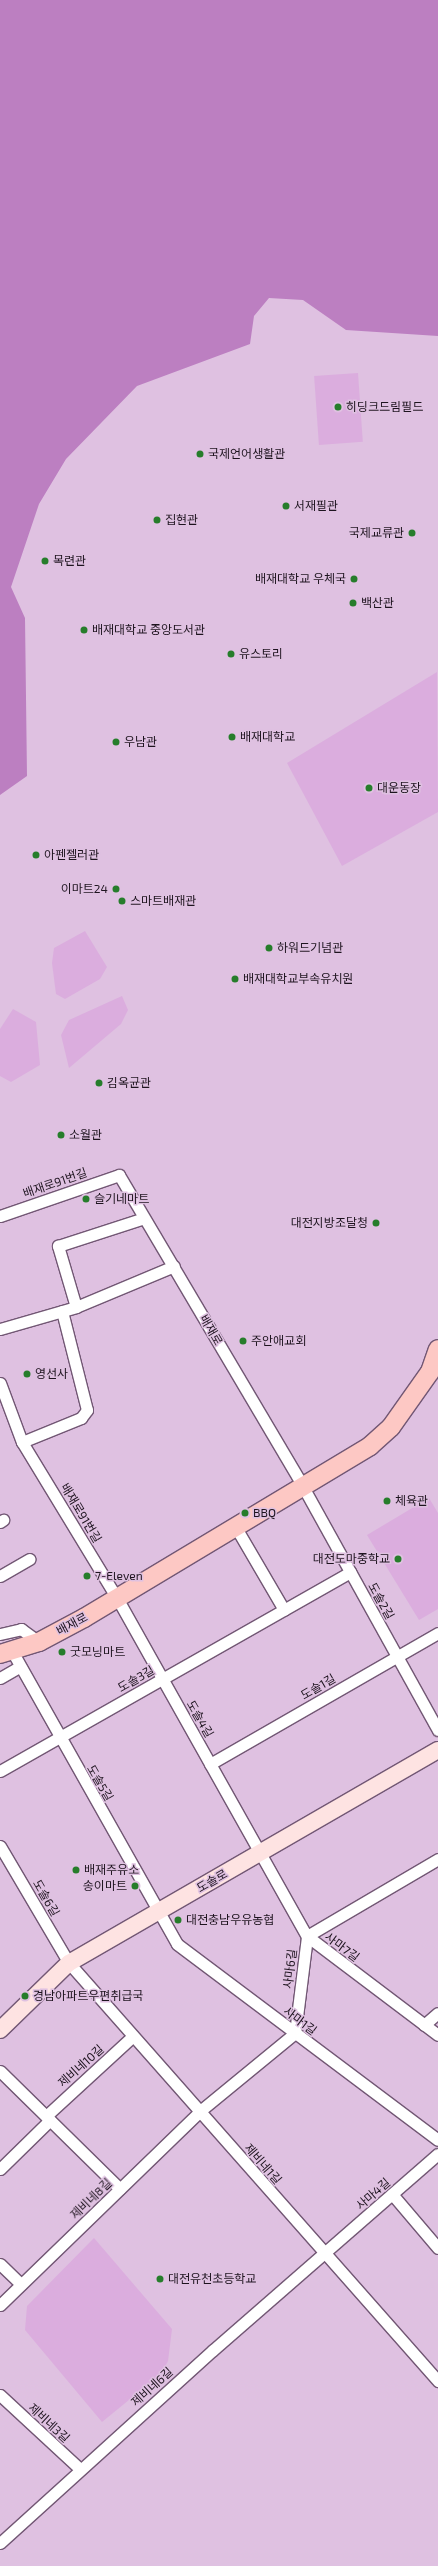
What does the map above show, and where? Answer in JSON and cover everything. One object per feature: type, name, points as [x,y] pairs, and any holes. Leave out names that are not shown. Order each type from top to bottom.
[{"type":"main road","name":"배재로","points":[[6,1652],[39,1642],[117,1598],[302,1485],[370,1446],[386,1432],[434,1370],[438,1349]]},
{"type":"street","name":"배재로91번길","points":[[0,1216],[119,1175]]},
{"type":"street","name":"배재로","points":[[119,1175],[302,1485]]},
{"type":"street","points":[[76,1307],[58,1246],[144,1218]]},
{"type":"street","points":[[0,1329],[76,1307],[174,1266]]},
{"type":"street","points":[[22,1442],[81,1418],[87,1410],[62,1311]]},
{"type":"street","name":"배재로91번길","points":[[0,1383],[22,1442],[117,1598]]},
{"type":"street","name":"도솔2길","points":[[302,1485],[438,1730]]},
{"type":"street","points":[[235,1526],[284,1610]]},
{"type":"street","points":[[1,1574],[28,1560]]},
{"type":"street","name":"도솔3길","points":[[0,1771],[59,1739],[350,1572]]},
{"type":"street","name":"도솔4길","points":[[117,1598],[260,1853]]},
{"type":"street","points":[[0,1634],[21,1629],[39,1642]]},
{"type":"street","name":"도솔1길","points":[[210,1764],[438,1633]]},
{"type":"street","name":"도솔5길","points":[[6,1652],[19,1667],[159,1912]]},
{"type":"street","points":[[0,1678],[19,1667]]},
{"type":"street","name":"도솔로","points":[[0,2030],[69,1964],[438,1750]]},
{"type":"street","name":"도솔6길","points":[[0,1846],[69,1964]]},
{"type":"street","name":"사마7길","points":[[260,1853],[307,1936],[438,2036]]},
{"type":"street","name":"사마6길","points":[[295,2033],[307,1936],[438,1859]]},
{"type":"street","name":"사마1길","points":[[159,1912],[178,1944],[438,2140]]},
{"type":"street","name":"제비네1길","points":[[69,1964],[438,2381]]},
{"type":"street","points":[[424,2025],[438,2013]]},
{"type":"street","points":[[200,2111],[295,2033]]},
{"type":"street","name":"제비네10길","points":[[0,2169],[48,2118],[133,2036]]},
{"type":"street","points":[[0,2071],[120,2189]]},
{"type":"street","name":"제비네8길","points":[[0,2305],[200,2111]]},
{"type":"street","name":"사마4길","points":[[325,2253],[438,2154]]},
{"type":"street","points":[[392,2194],[438,2248]]},
{"type":"street","name":"제비네6길","points":[[0,2543],[5,2531],[80,2469],[325,2253]]},
{"type":"street","points":[[0,2264],[21,2284]]},
{"type":"street","name":"제비네3길","points":[[0,2395],[80,2469]]},
{"type":"shaded area","points":[[0,0],[438,0],[438,336],[346,330],[303,300],[269,298],[254,316],[250,344],[137,386],[66,459],[39,504],[11,587],[25,618],[27,776],[0,795]]},
{"type":"shaded area","name":"히딩크드림필드","points":[[358,373],[363,442],[319,445],[314,376]]},
{"type":"shaded area","name":"대운동장","points":[[437,672],[438,812],[342,866],[287,763]]},
{"type":"shaded area","points":[[85,931],[107,967],[100,979],[65,999],[56,994],[52,963],[54,948]]},
{"type":"shaded area","points":[[122,996],[128,1010],[121,1024],[69,1068],[61,1035],[69,1020]]},
{"type":"shaded area","points":[[13,1009],[36,1022],[40,1065],[11,1082],[0,1076],[0,1029]]},
{"type":"shaded area","points":[[429,1498],[438,1513],[438,1609],[419,1620],[367,1535]]},
{"type":"shaded area","points":[[94,2238],[172,2329],[168,2361],[162,2373],[102,2422],[25,2330],[27,2306]]},
{"type":"place","name":"히딩크드림필드","points":[[338,407]]},
{"type":"place","name":"국제언어생활관","points":[[200,454]]},
{"type":"place","name":"서재필관","points":[[286,506]]},
{"type":"place","name":"집현관","points":[[157,520]]},
{"type":"place","name":"국제교류관","points":[[412,533]]},
{"type":"place","name":"목련관","points":[[45,561]]},
{"type":"place","name":"배재대학교 우체국","points":[[354,579]]},
{"type":"place","name":"백산관","points":[[353,603]]},
{"type":"place","name":"배재대학교 중앙도서관","points":[[84,630]]},
{"type":"place","name":"유스토리","points":[[231,654]]},
{"type":"place","name":"배재대학교","points":[[232,737]]},
{"type":"place","name":"우남관","points":[[116,742]]},
{"type":"place","name":"대운동장","points":[[369,788]]},
{"type":"place","name":"아펜젤러관","points":[[36,855]]},
{"type":"place","name":"이마트24","points":[[116,889]]},
{"type":"place","name":"스마트배재관","points":[[122,901]]},
{"type":"place","name":"하워드기념관","points":[[269,948]]},
{"type":"place","name":"배재대학교부속유치원","points":[[235,979]]},
{"type":"place","name":"김옥균관","points":[[99,1083]]},
{"type":"place","name":"소월관","points":[[61,1135]]},
{"type":"place","name":"슬기네마트","points":[[86,1199]]},
{"type":"place","name":"대전지방조달청","points":[[376,1223]]},
{"type":"place","name":"주안애교회","points":[[243,1341]]},
{"type":"place","name":"영선사","points":[[27,1374]]},
{"type":"place","name":"체육관","points":[[387,1501]]},
{"type":"place","name":"BBQ","points":[[245,1513]]},
{"type":"place","name":"대전도마중학교","points":[[398,1559]]},
{"type":"place","name":"7-Eleven","points":[[87,1576]]},
{"type":"place","name":"굿모닝마트","points":[[62,1652]]},
{"type":"place","name":"배재주유소","points":[[76,1870]]},
{"type":"place","name":"송이마트","points":[[135,1886]]},
{"type":"place","name":"대전충남우유농협","points":[[178,1920]]},
{"type":"place","name":"경남아파트우편취급국","points":[[25,1996]]},
{"type":"place","name":"대전유천초등학교","points":[[160,2279]]}]
